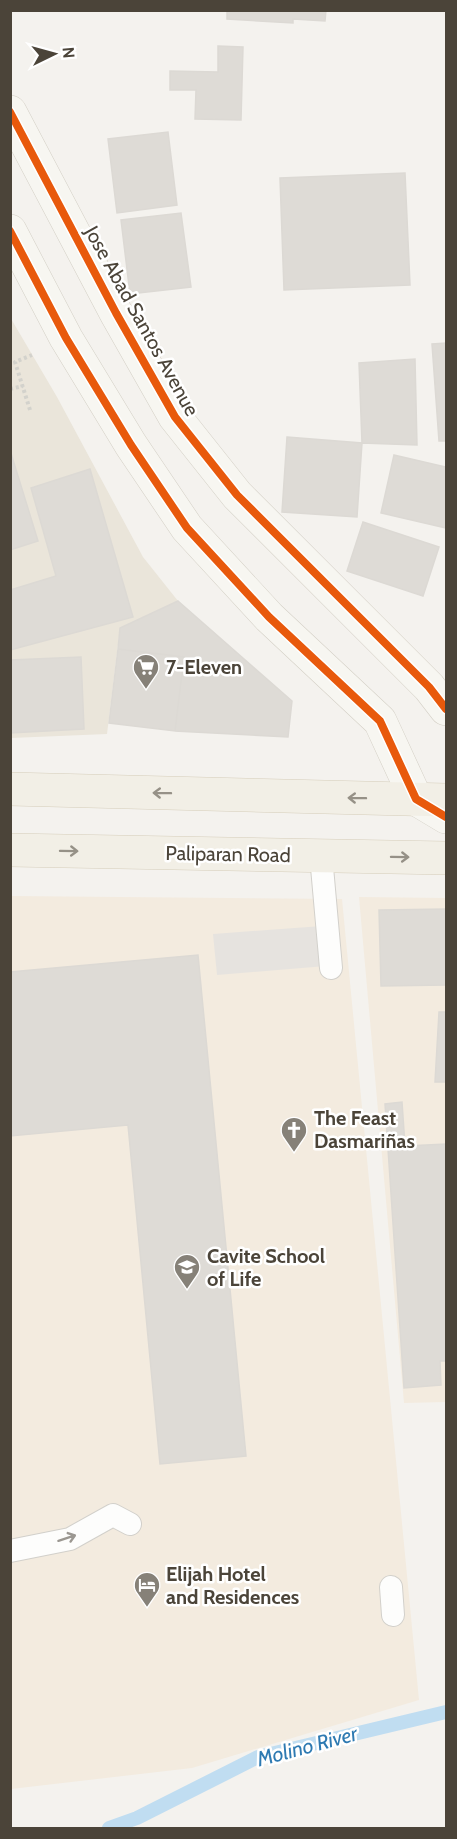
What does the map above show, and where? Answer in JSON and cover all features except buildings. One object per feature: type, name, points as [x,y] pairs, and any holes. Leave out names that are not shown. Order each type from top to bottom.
[{"type":"main road","name":"Jose Abad Santos Avenue","points":[[10,112],[116,313],[175,417],[237,495],[429,687],[447,709]]},
{"type":"main road","points":[[10,231],[71,346],[131,445],[188,528],[269,617],[380,721],[431,800],[447,817]]},
{"type":"main road","points":[[10,789],[431,800]]},
{"type":"main road","name":"Paliparan Road","points":[[10,850],[447,858]]},
{"type":"lane","points":[[321,856],[331,968]]},
{"type":"lane","points":[[10,1551],[70,1539],[113,1515],[130,1524]]},
{"type":"lane","points":[[391,1587],[393,1615]]},
{"type":"path","points":[[30,410],[15,362],[33,355]]},
{"type":"path","points":[[10,389],[22,386]]},
{"type":"shaded area","points":[[10,317],[57,397],[143,557],[178,601],[120,628],[107,734],[11,738]]},
{"type":"shaded area","points":[[11,896],[342,899],[419,1700],[192,1768],[11,1789]]},
{"type":"shaded area","points":[[359,897],[446,898],[446,1402],[404,1403]]},
{"type":"shaded area","points":[[322,926],[326,966],[217,975],[213,934]]},
{"type":"waterway","name":"Molino River","points":[[109,1828],[137,1818],[258,1757],[446,1712]]},
{"type":"cycle path","points":[[10,112],[116,313],[175,417],[237,495],[429,687],[446,709]]},
{"type":"cycle path","points":[[10,231],[66,338],[131,445],[187,528],[269,617],[380,721],[416,799],[446,817]]},
{"type":"place","name":"7-Eleven","points":[[146,690]]},
{"type":"place","name":"The Feast Dasmariñas","points":[[294,1153]]},
{"type":"place","name":"Cavite School of Life","points":[[187,1290]]},
{"type":"place","name":"Elijah Hotel and Residences","points":[[147,1608]]}]
